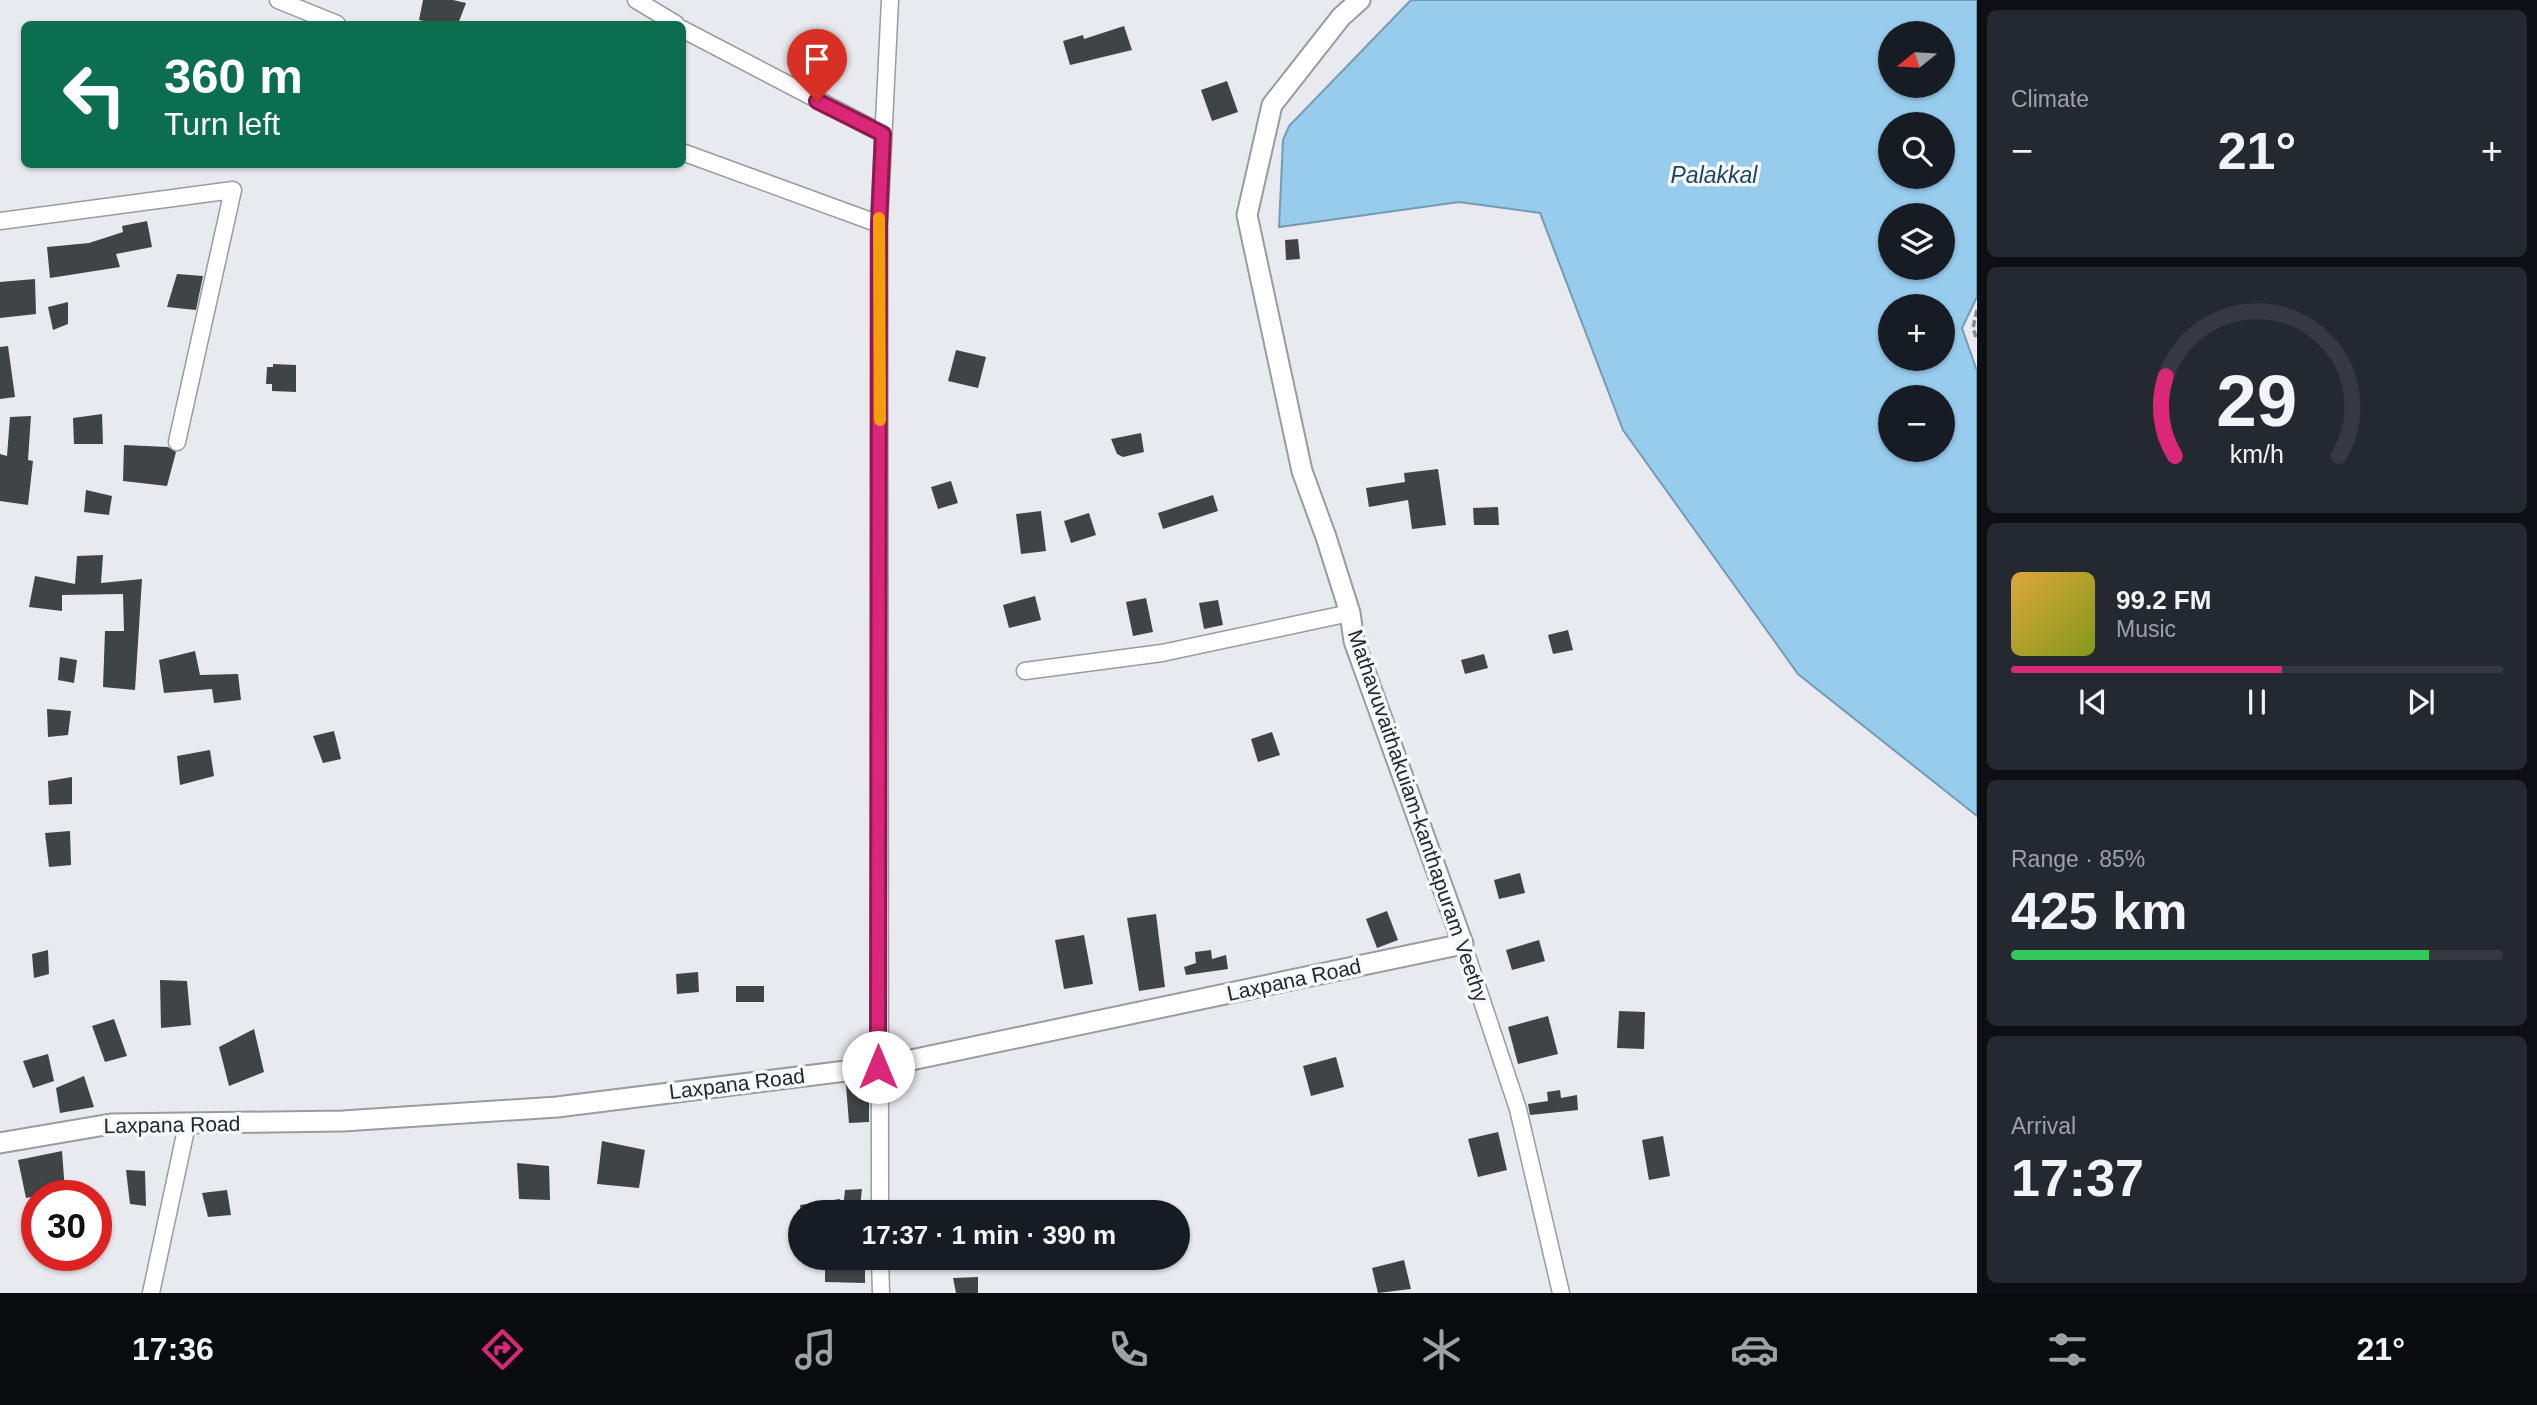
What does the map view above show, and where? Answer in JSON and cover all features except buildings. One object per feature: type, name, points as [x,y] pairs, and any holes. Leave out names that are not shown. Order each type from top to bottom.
[{"type":"street","points":[[278,0],[330,21]]},
{"type":"street","points":[[636,0],[671,21]]},
{"type":"street","points":[[880,1200],[879,224],[890,0]]},
{"type":"street","name":"Mathavuvaithakuiam-kanthapuram Veethy","points":[[1360,0],[1341,17],[1272,105],[1247,215],[1302,471],[1350,613],[1354,641],[1463,944],[1518,1109],[1562,1293]]},
{"type":"street","points":[[686,31],[883,134]]},
{"type":"street","points":[[686,153],[879,224]]},
{"type":"street","points":[[0,221],[233,190],[177,442]]},
{"type":"street","points":[[1025,671],[1162,653],[1350,613]]},
{"type":"street","name":"Laxpana Road","points":[[0,1143],[111,1124],[343,1121],[557,1107],[878,1067],[1463,944]]},
{"type":"street","points":[[151,1293],[187,1125]]},
{"type":"street","points":[[880,1270],[881,1293]]},
{"type":"path","points":[[1977,310],[1973,328],[1977,340]]},
{"type":"water","name":"Palakkal","points":[[1411,0],[1977,0],[1977,297],[1962,328],[1977,371],[1977,816],[1798,674],[1623,430],[1540,213],[1459,202],[1279,227],[1283,140],[1289,126]]},
{"type":"slow traffic","points":[[879,218],[880,420]]},
{"type":"route","points":[[817,101],[883,134],[879,224],[878,1067]]}]
